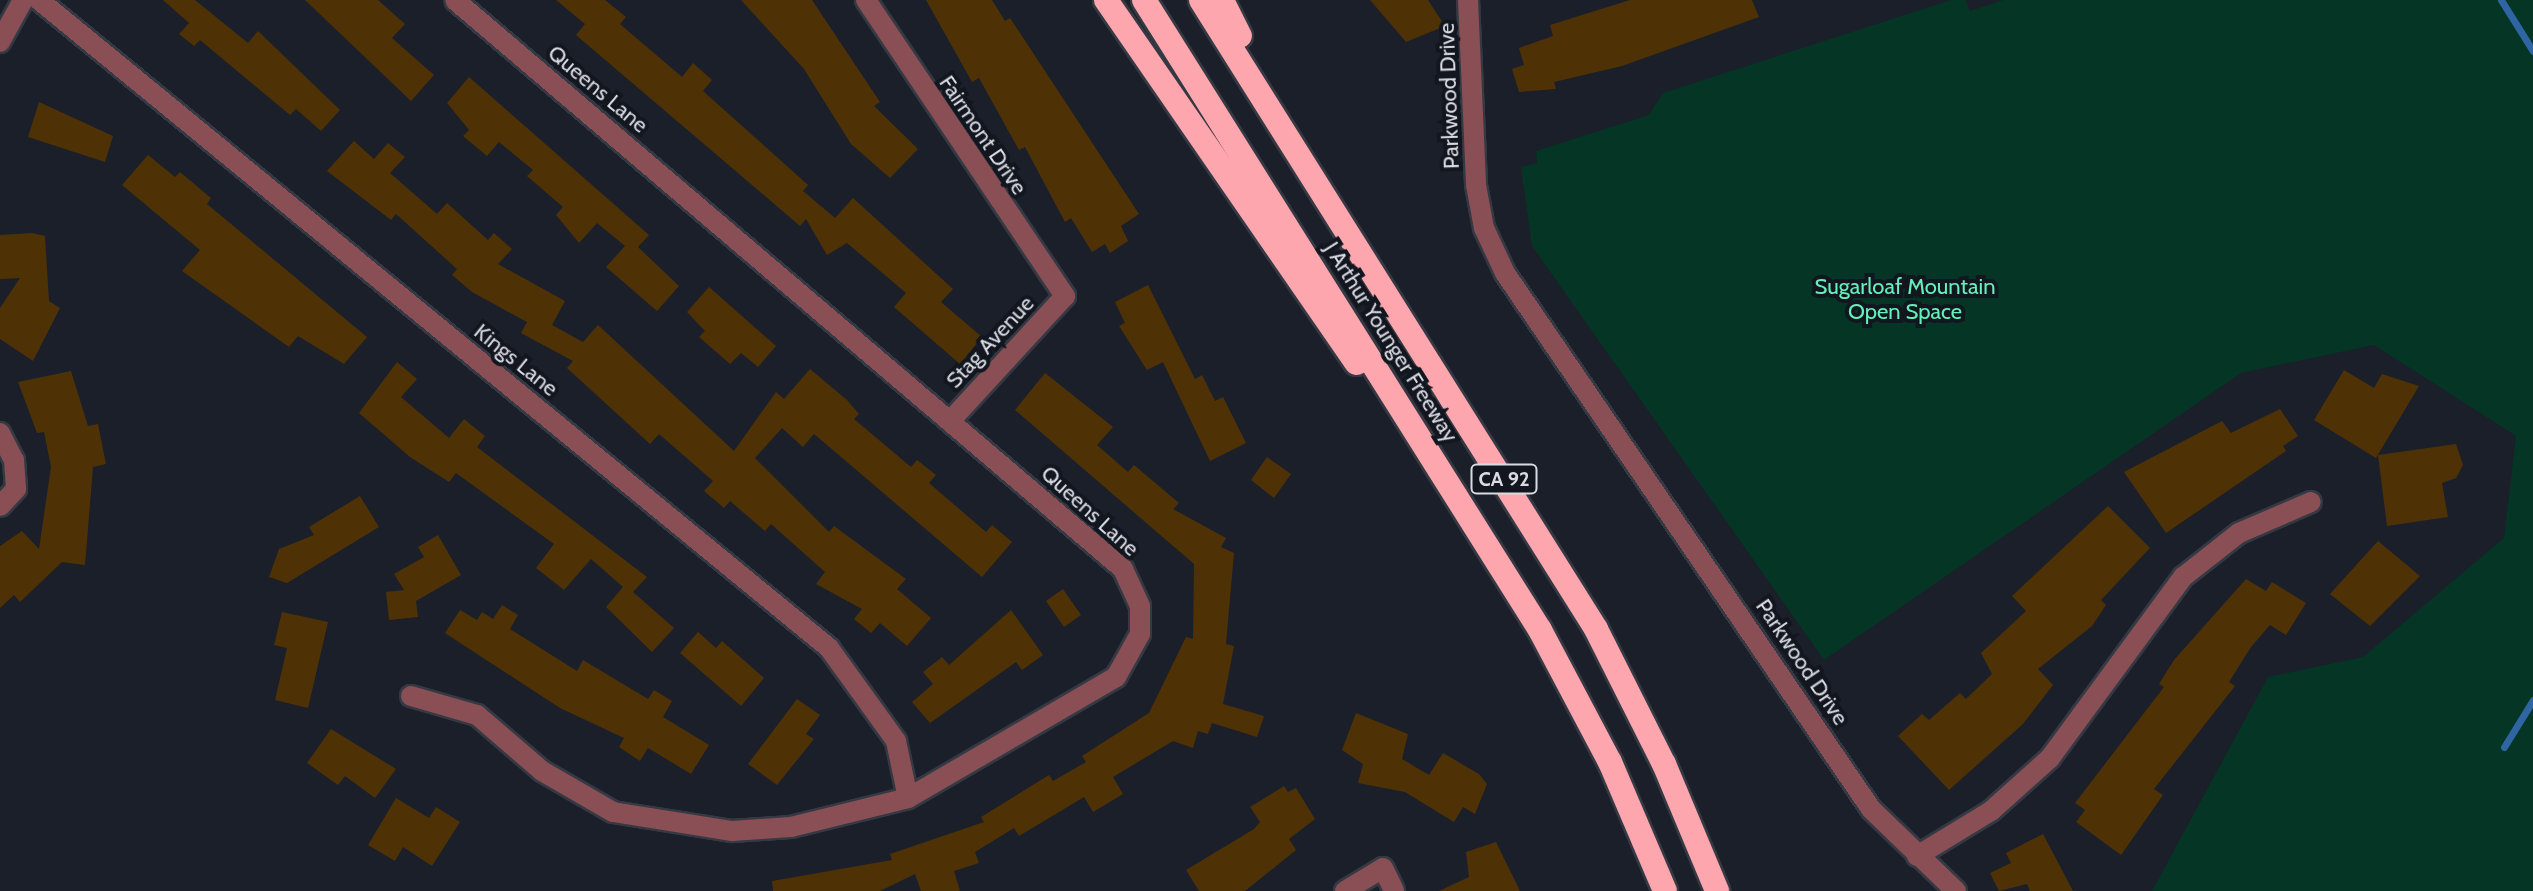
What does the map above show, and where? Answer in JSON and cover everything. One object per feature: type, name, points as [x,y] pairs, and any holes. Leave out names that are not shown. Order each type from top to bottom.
[{"type":"highway","points":[[1106,0],[1280,258],[1488,545]]},
{"type":"highway","name":"J Arthur Younger Freeway","points":[[1144,0],[1488,545],[1588,718],[1665,891]]},
{"type":"highway","name":"J Arthur Younger Freeway","points":[[1201,0],[1577,596],[1685,810],[1717,891]]},
{"type":"highway","points":[[1222,0],[1302,159]]},
{"type":"highway","points":[[1685,810],[1728,891]]},
{"type":"street","points":[[0,42],[23,0]]},
{"type":"street","name":"Kings Lane","points":[[39,0],[829,648],[896,741],[908,798]]},
{"type":"street","name":"Queens Lane","points":[[411,696],[477,715],[542,771],[613,812],[732,831],[791,827],[908,798],[1116,677],[1140,634],[1140,606],[1123,569],[455,0]]},
{"type":"street","name":"Fairmont Drive","points":[[866,0],[1065,296]]},
{"type":"street","name":"Parkwood Drive","points":[[1476,2],[1476,185],[1484,228],[1505,273],[1871,809],[1956,891]]},
{"type":"street","name":"Stag Avenue","points":[[951,420],[1065,296]]},
{"type":"street","points":[[0,433],[14,460],[16,489],[0,506]]},
{"type":"street","points":[[1917,856],[1991,811],[2050,758],[2183,577],[2239,533],[2311,502]]},
{"type":"street","points":[[1345,891],[1383,868],[1394,891]]},
{"type":"green space","name":"Sugarloaf Mountain Open Space","points":[[1951,0],[1965,0],[1970,11],[2003,0],[2533,0],[2533,891],[2152,891],[2268,677],[2363,657],[2504,538],[2516,436],[2374,345],[2241,373],[1824,660],[1532,246],[1521,167],[1537,163],[1536,151],[1649,115],[1663,93]]},
{"type":"building","points":[[163,0],[195,0],[248,43],[258,31],[340,110],[321,131],[296,109],[290,115],[200,40],[194,46],[179,34],[189,23]]},
{"type":"building","points":[[305,0],[378,0],[405,24],[392,38],[434,75],[411,101]]},
{"type":"building","points":[[556,0],[605,0],[626,17],[620,24],[682,77],[693,63],[712,80],[703,91],[808,185],[803,191],[835,218],[853,198],[953,289],[941,302],[982,337],[960,364],[894,307],[906,293],[847,243],[827,255],[806,219],[800,226],[576,35],[585,24]]},
{"type":"building","points":[[741,0],[812,0],[880,102],[874,106],[918,149],[890,178],[851,144],[804,69]]},
{"type":"building","points":[[926,0],[992,0],[1005,21],[1010,18],[1139,214],[1121,226],[1128,241],[1110,253],[1105,244],[1092,252],[1071,218],[1065,222],[1025,147],[1019,150],[979,78],[972,82]]},
{"type":"building","points":[[1370,0],[1428,0],[1445,26],[1406,42]]},
{"type":"building","points":[[1630,0],[1752,0],[1759,17],[1622,66],[1554,82],[1556,89],[1519,92],[1512,69],[1524,65],[1519,48],[1553,36],[1550,25]]},
{"type":"building","points":[[469,77],[649,235],[638,247],[679,286],[657,311],[606,267],[625,246],[597,223],[579,243],[556,215],[563,207],[527,176],[533,170],[499,142],[487,156],[463,136],[469,130],[447,103]]},
{"type":"building","points":[[39,102],[113,136],[105,162],[28,137]]},
{"type":"building","points":[[354,141],[374,159],[388,143],[405,157],[390,173],[437,214],[447,203],[488,240],[494,233],[512,249],[498,264],[565,301],[552,325],[583,342],[598,325],[734,451],[776,392],[784,399],[810,369],[847,400],[859,414],[854,419],[911,467],[917,460],[936,475],[929,483],[986,532],[992,525],[1012,542],[982,577],[814,434],[803,447],[782,428],[755,458],[829,532],[834,526],[906,579],[897,589],[931,618],[907,646],[880,623],[871,633],[854,619],[862,609],[816,584],[825,572],[771,524],[765,531],[730,501],[724,508],[704,491],[713,481],[659,434],[650,444],[567,368],[573,361],[521,333],[527,322],[472,292],[452,275],[457,269],[396,214],[391,220],[327,171]]},
{"type":"building","points":[[148,155],[175,177],[180,172],[211,198],[207,204],[367,337],[344,364],[298,336],[289,347],[182,271],[200,250],[122,185]]},
{"type":"building","points":[[32,233],[45,236],[49,301],[60,308],[33,361],[0,339],[0,308],[20,278],[0,279],[0,235]]},
{"type":"building","points":[[1148,285],[1195,379],[1202,375],[1215,401],[1223,397],[1246,443],[1210,461],[1163,362],[1147,370],[1119,326],[1125,323],[1115,302]]},
{"type":"building","points":[[709,287],[776,346],[758,367],[741,353],[730,364],[699,337],[705,331],[687,312]]},
{"type":"building","points":[[397,362],[417,379],[401,397],[449,438],[464,419],[485,436],[477,447],[647,577],[633,592],[674,628],[652,652],[606,607],[623,587],[591,559],[564,590],[536,568],[554,544],[456,473],[449,482],[410,457],[359,413]]},
{"type":"building","points":[[2344,370],[2374,388],[2382,374],[2419,386],[2376,458],[2314,420]]},
{"type":"building","points":[[71,371],[88,426],[98,424],[106,464],[93,467],[85,565],[62,562],[20,602],[14,595],[0,608],[0,546],[22,531],[39,549],[51,467],[44,432],[37,433],[18,382]]},
{"type":"building","points":[[1045,373],[1113,427],[1097,445],[1128,472],[1134,465],[1179,503],[1173,509],[1226,538],[1221,547],[1234,553],[1226,644],[1234,646],[1223,704],[1264,716],[1257,737],[1212,723],[1208,734],[1198,731],[1193,748],[1173,741],[1113,777],[1123,794],[1093,812],[1084,797],[1019,836],[1014,828],[975,852],[979,863],[954,871],[960,891],[921,891],[915,874],[880,891],[773,891],[772,881],[892,860],[890,854],[984,822],[981,817],[1049,775],[1053,781],[1086,762],[1082,756],[1149,713],[1186,637],[1193,639],[1194,564],[1015,410]]},
{"type":"building","points":[[2280,409],[2298,436],[2283,446],[2286,451],[2166,533],[2124,472],[2222,421],[2231,433]]},
{"type":"building","points":[[2456,444],[2463,465],[2456,478],[2442,483],[2448,517],[2387,526],[2378,455]]},
{"type":"building","points":[[1267,457],[1291,474],[1274,498],[1251,480]]},
{"type":"building","points":[[360,496],[379,527],[287,583],[269,577],[279,549],[314,535],[309,527]]},
{"type":"building","points":[[2108,506],[2150,548],[2101,600],[2106,605],[2092,626],[2038,669],[2053,685],[2023,724],[1949,790],[1898,736],[1922,714],[1929,720],[1960,693],[1966,699],[1992,674],[1981,653],[2026,611],[2012,596]]},
{"type":"building","points":[[438,535],[461,575],[416,601],[418,617],[389,620],[386,592],[404,590],[394,574],[424,557],[418,547]]},
{"type":"building","points":[[2378,541],[2420,576],[2370,626],[2330,594]]},
{"type":"building","points":[[2246,579],[2266,591],[2272,582],[2306,603],[2286,635],[2270,625],[2251,647],[2229,682],[2235,686],[2154,789],[2163,795],[2121,855],[2076,822],[2085,810],[2075,803],[2164,687],[2159,684],[2174,660]]},
{"type":"building","points":[[1063,589],[1081,615],[1064,627],[1046,601]]},
{"type":"building","points":[[502,605],[518,615],[510,629],[577,671],[583,660],[648,699],[654,690],[672,701],[663,717],[709,745],[691,774],[648,748],[640,761],[619,747],[624,738],[560,708],[445,633],[460,610],[477,620],[482,612],[493,619]]},
{"type":"building","points":[[1011,610],[1043,655],[1022,670],[1016,662],[930,723],[912,702],[933,684],[923,672],[942,657],[949,665]]},
{"type":"building","points":[[282,612],[328,622],[308,708],[275,700],[287,648],[274,645]]},
{"type":"building","points":[[698,632],[716,648],[722,641],[764,678],[741,706],[680,653]]},
{"type":"building","points":[[797,699],[820,715],[806,734],[814,739],[777,785],[748,764]]},
{"type":"building","points":[[1356,713],[1408,734],[1402,759],[1429,775],[1443,753],[1479,774],[1487,784],[1475,814],[1463,807],[1454,822],[1405,792],[1358,783],[1363,764],[1342,750]]},
{"type":"building","points":[[331,729],[396,769],[375,798],[345,776],[338,785],[307,763]]},
{"type":"building","points":[[1284,786],[1288,792],[1296,788],[1315,819],[1289,839],[1296,850],[1245,891],[1199,891],[1186,870],[1254,829],[1260,822],[1250,807]]},
{"type":"building","points":[[396,798],[429,818],[436,807],[460,822],[432,866],[403,847],[395,861],[368,845]]},
{"type":"building","points":[[2043,834],[2073,891],[2030,891],[2027,884],[1999,891],[1990,873],[2011,863],[2006,853]]},
{"type":"building","points":[[1496,842],[1520,891],[1439,891],[1469,877],[1466,852]]},
{"type":"waterway","points":[[2501,0],[2533,51]]},
{"type":"waterway","points":[[2504,747],[2533,700]]}]
